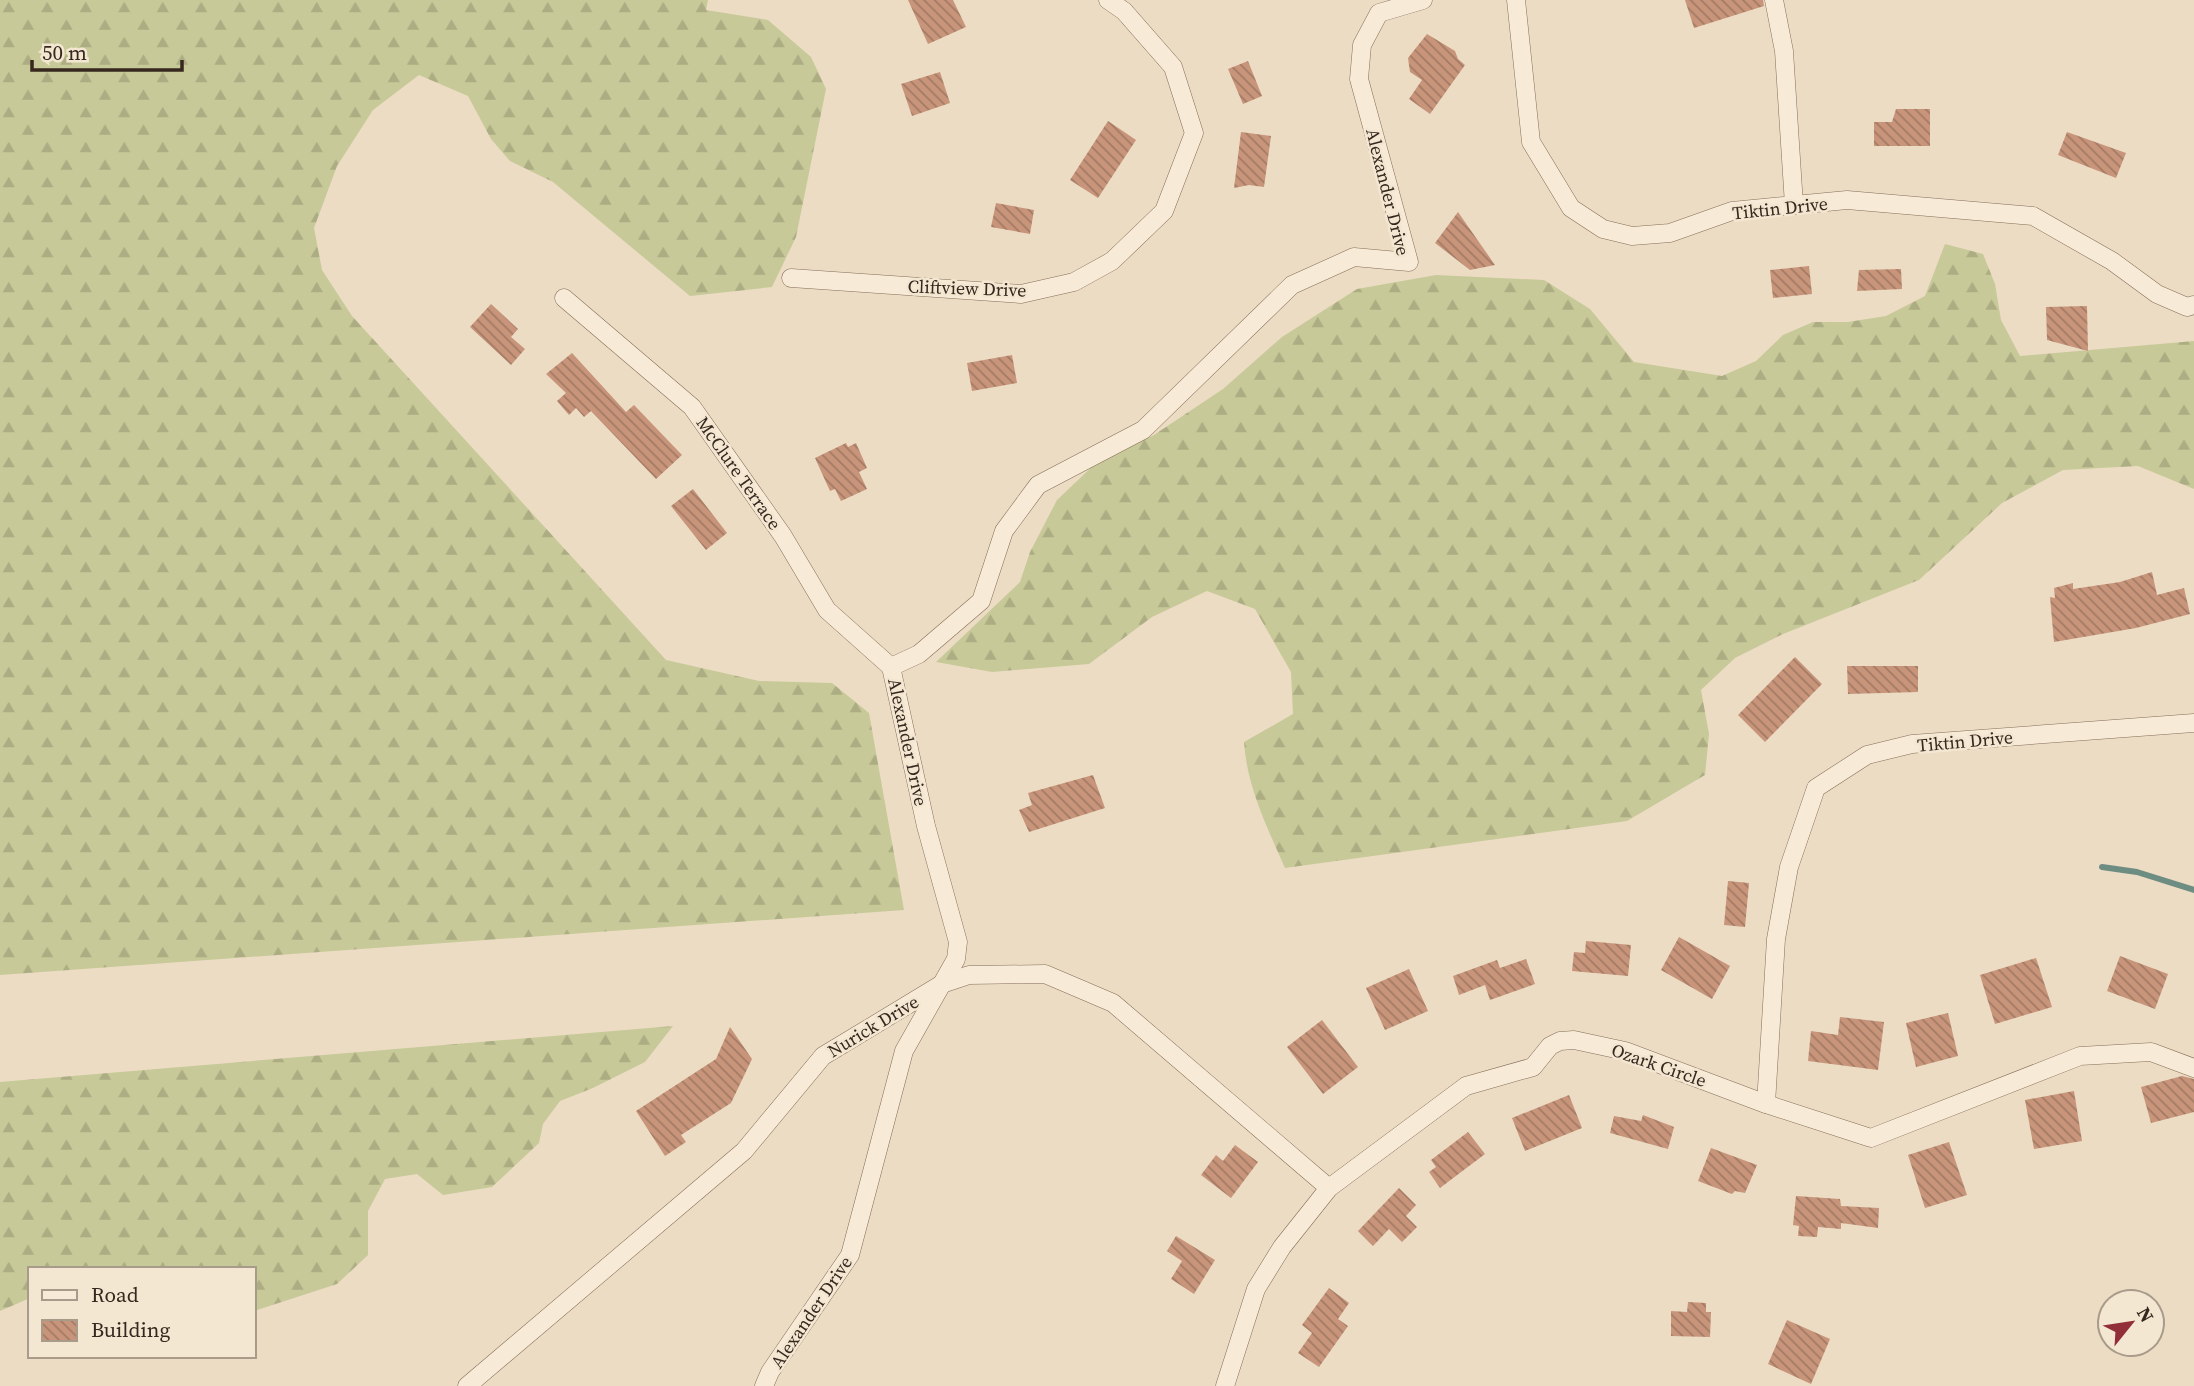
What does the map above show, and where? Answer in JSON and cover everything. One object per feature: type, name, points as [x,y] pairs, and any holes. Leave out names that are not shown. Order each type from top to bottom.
[{"type":"street","name":"Cliftview Drive","points":[[791,278],[1021,294],[1074,282],[1112,261],[1164,211],[1194,133],[1173,66],[1124,11],[1108,0]]},
{"type":"street","name":"Alexander Drive","points":[[764,1386],[770,1372],[850,1255],[904,1051],[956,959],[958,942],[926,826],[891,667],[919,654],[981,601],[1004,531],[1038,485],[1143,430],[1292,285],[1354,257],[1409,262],[1359,79],[1362,45],[1379,13],[1423,0]]},
{"type":"street","name":"Tiktin Drive","points":[[1515,0],[1531,142],[1571,208],[1603,229],[1632,236],[1670,233],[1732,211],[1847,200],[2033,216],[2112,261],[2157,294],[2188,307],[2194,305]]},
{"type":"street","points":[[1773,0],[1784,51],[1794,205]]},
{"type":"street","name":"McClure Terrace","points":[[564,298],[692,407],[783,536],[827,610],[891,667]]},
{"type":"street","name":"Tiktin Drive","points":[[1766,1104],[1776,939],[1789,867],[1816,788],[1867,755],[1912,744],[2194,723]]},
{"type":"street","name":"Nurick Drive","points":[[467,1386],[744,1151],[822,1056],[942,984],[970,975],[1045,974],[1113,1003],[1329,1188]]},
{"type":"street","name":"Ozark Circle","points":[[1225,1386],[1256,1289],[1282,1247],[1329,1188],[1466,1086],[1533,1067],[1550,1046],[1560,1041],[1574,1040],[1625,1051],[1766,1104],[1871,1138],[2080,1056],[2151,1052],[2194,1068]]},
{"type":"green space","points":[[0,0],[708,0],[706,10],[768,20],[811,57],[826,89],[796,237],[772,287],[690,296],[553,182],[510,161],[491,139],[468,96],[419,75],[373,110],[337,166],[314,228],[322,270],[352,316],[666,660],[759,681],[832,683],[869,713],[904,910],[0,975]]},
{"type":"green space","points":[[1945,244],[1983,254],[1995,284],[2001,320],[2020,356],[2194,341],[2194,489],[2138,466],[2063,470],[2002,503],[1919,580],[1783,634],[1735,658],[1701,690],[1709,734],[1705,775],[1627,821],[1285,868],[1254,791],[1244,742],[1293,714],[1291,672],[1255,609],[1207,591],[1152,617],[1089,664],[992,672],[936,662],[1020,582],[1030,552],[1057,500],[1096,463],[1154,435],[1223,389],[1282,337],[1357,289],[1436,275],[1544,280],[1590,309],[1634,362],[1722,376],[1756,361],[1783,335],[1813,322],[1848,322],[1886,316],[1925,296]]},
{"type":"green space","points":[[673,1026],[645,1062],[560,1101],[543,1124],[539,1143],[492,1187],[443,1195],[417,1174],[385,1179],[368,1211],[368,1255],[337,1284],[256,1310],[256,1267],[28,1267],[28,1299],[0,1311],[0,1082]]},
{"type":"building","points":[[908,0],[953,0],[966,27],[928,44]]},
{"type":"building","points":[[1685,0],[1763,0],[1764,6],[1694,28]]},
{"type":"building","points":[[1427,34],[1455,51],[1458,59],[1465,65],[1430,114],[1409,99],[1422,80],[1410,72],[1408,58]]},
{"type":"building","points":[[1248,61],[1262,96],[1243,104],[1228,69]]},
{"type":"building","points":[[940,72],[950,103],[912,116],[901,84]]},
{"type":"building","points":[[1896,109],[1930,109],[1930,146],[1874,146],[1874,122],[1892,122]]},
{"type":"building","points":[[1108,121],[1136,140],[1098,198],[1070,180]]},
{"type":"building","points":[[1241,132],[1271,136],[1264,187],[1249,185],[1234,188]]},
{"type":"building","points":[[2067,132],[2126,153],[2116,178],[2058,155]]},
{"type":"building","points":[[996,203],[1034,210],[1030,234],[991,227]]},
{"type":"building","points":[[1458,212],[1495,265],[1470,270],[1435,243]]},
{"type":"building","points":[[1809,266],[1812,294],[1773,298],[1770,270]]},
{"type":"building","points":[[1901,269],[1902,289],[1857,291],[1859,270]]},
{"type":"building","points":[[491,304],[518,329],[511,337],[525,349],[511,365],[470,327]]},
{"type":"building","points":[[2087,306],[2088,351],[2047,340],[2046,307]]},
{"type":"building","points":[[572,353],[626,412],[634,405],[682,455],[656,479],[591,411],[584,417],[576,408],[569,415],[557,401],[566,393],[546,374]]},
{"type":"building","points":[[1012,355],[1017,383],[972,391],[967,363]]},
{"type":"building","points":[[846,443],[848,447],[856,443],[867,468],[859,472],[867,489],[841,501],[835,489],[830,491],[815,458]]},
{"type":"building","points":[[693,489],[727,533],[706,550],[671,506]]},
{"type":"building","points":[[2152,572],[2157,595],[2184,588],[2190,614],[2136,628],[2054,642],[2050,597],[2055,598],[2054,588],[2073,583],[2073,589],[2120,582]]},
{"type":"building","points":[[1795,657],[1822,684],[1765,742],[1738,715]]},
{"type":"building","points":[[1847,666],[1918,666],[1918,692],[1848,694]]},
{"type":"building","points":[[1093,775],[1105,808],[1029,832],[1019,810],[1032,805],[1028,793]]},
{"type":"building","points":[[1728,881],[1749,883],[1745,927],[1724,925]]},
{"type":"building","points":[[1679,937],[1730,966],[1712,999],[1661,970]]},
{"type":"building","points":[[1586,941],[1631,945],[1628,976],[1572,971],[1574,952],[1585,953]]},
{"type":"building","points":[[2120,956],[2168,974],[2155,1009],[2107,991]]},
{"type":"building","points":[[2036,958],[2052,1007],[1995,1024],[1980,975]]},
{"type":"building","points":[[1526,959],[1535,984],[1490,1000],[1485,985],[1459,995],[1453,976],[1497,960],[1500,968]]},
{"type":"building","points":[[1409,969],[1428,1011],[1385,1030],[1366,988]]},
{"type":"building","points":[[1948,1013],[1958,1056],[1916,1067],[1906,1023]]},
{"type":"building","points":[[1840,1017],[1884,1022],[1878,1070],[1808,1061],[1811,1031],[1838,1035]]},
{"type":"building","points":[[1322,1020],[1358,1067],[1323,1094],[1287,1047]]},
{"type":"building","points":[[730,1027],[752,1059],[731,1103],[681,1135],[686,1142],[665,1156],[636,1111],[716,1059]]},
{"type":"building","points":[[2182,1076],[2194,1079],[2194,1112],[2151,1123],[2141,1087]]},
{"type":"building","points":[[2074,1091],[2082,1141],[2034,1149],[2025,1100]]},
{"type":"building","points":[[1569,1095],[1582,1128],[1525,1151],[1512,1118]]},
{"type":"building","points":[[1643,1115],[1674,1127],[1668,1149],[1610,1133],[1614,1116],[1641,1121]]},
{"type":"building","points":[[1468,1132],[1485,1154],[1440,1188],[1429,1172],[1436,1167],[1431,1160]]},
{"type":"building","points":[[1949,1142],[1967,1195],[1925,1208],[1908,1155]]},
{"type":"building","points":[[1235,1145],[1258,1162],[1231,1198],[1201,1175],[1216,1155],[1223,1161]]},
{"type":"building","points":[[1711,1148],[1757,1165],[1745,1193],[1735,1191],[1732,1194],[1698,1181]]},
{"type":"building","points":[[1399,1188],[1416,1205],[1406,1216],[1417,1227],[1402,1242],[1389,1229],[1373,1246],[1358,1231]]},
{"type":"building","points":[[1796,1196],[1840,1199],[1841,1206],[1879,1208],[1878,1228],[1841,1223],[1841,1229],[1818,1227],[1817,1237],[1798,1236],[1799,1226],[1793,1225]]},
{"type":"building","points":[[1176,1236],[1215,1260],[1194,1294],[1171,1279],[1182,1261],[1167,1251]]},
{"type":"building","points":[[1329,1288],[1349,1303],[1338,1319],[1348,1326],[1319,1367],[1298,1353],[1312,1333],[1302,1325]]},
{"type":"building","points":[[1688,1302],[1706,1303],[1706,1312],[1711,1312],[1710,1337],[1671,1336],[1671,1311],[1687,1312]]},
{"type":"building","points":[[1787,1320],[1830,1339],[1811,1384],[1768,1364]]},
{"type":"waterway","points":[[2102,867],[2137,872],[2194,890]]}]
